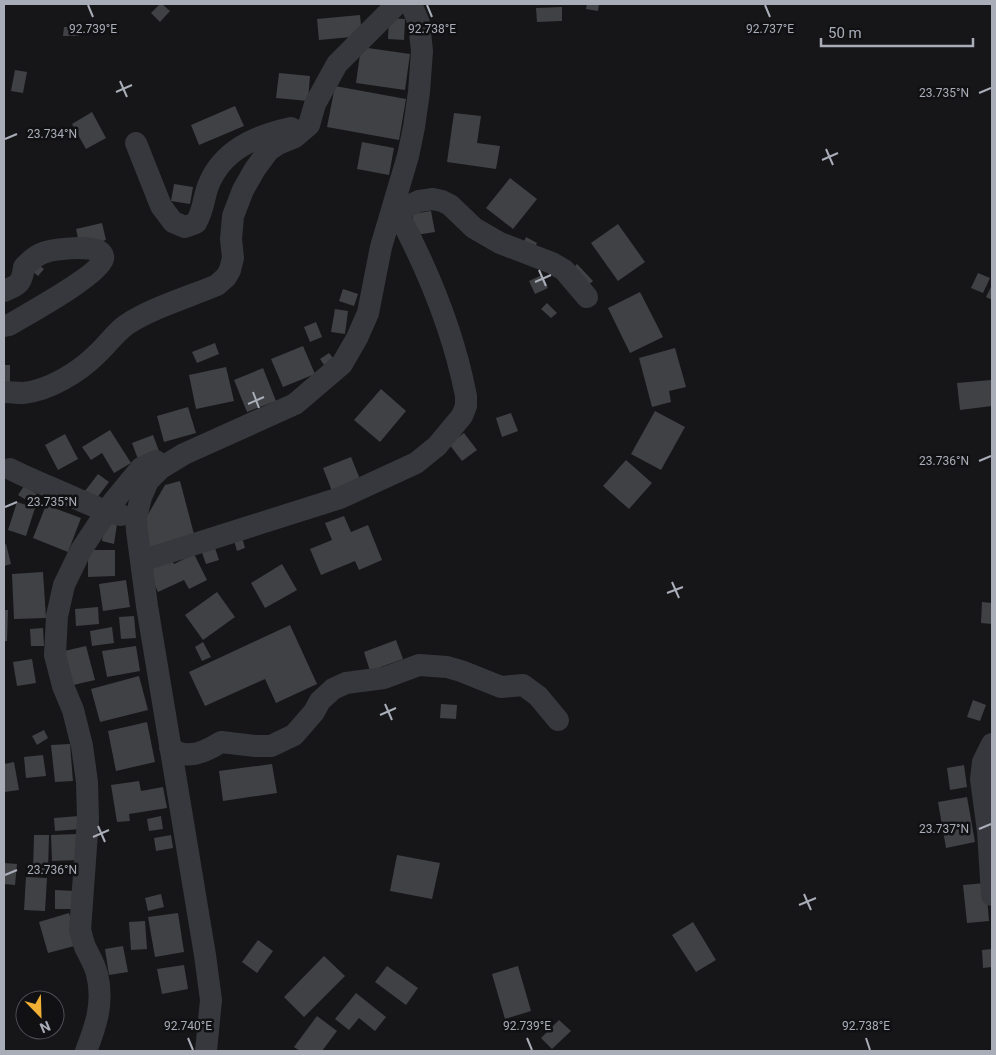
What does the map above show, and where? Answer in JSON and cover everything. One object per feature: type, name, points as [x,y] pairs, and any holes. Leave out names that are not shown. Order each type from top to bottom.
[{"type":"street","points":[[4,392],[23,393],[62,380],[96,355],[111,338],[141,316],[217,285],[226,277],[233,258],[231,239],[233,216],[243,190],[255,169],[269,150],[295,137],[309,125],[315,104],[337,64],[397,4]]},
{"type":"street","points":[[206,1051],[211,1000],[147,606],[136,518],[141,497],[148,481],[161,468],[172,460],[295,404],[342,364],[368,313],[381,246],[396,208],[408,156],[419,92],[422,51],[419,23],[411,4]]},
{"type":"street","points":[[136,143],[161,206],[173,222],[185,228],[196,223],[203,211],[208,188],[216,169],[243,144],[268,133],[309,125]]},
{"type":"street","points":[[396,208],[419,201],[442,201],[450,205],[474,228],[500,243],[552,263],[564,270],[587,297]]},
{"type":"street","points":[[141,561],[340,498],[416,463],[437,446],[462,416],[466,406],[466,396],[449,329],[396,208]]},
{"type":"street","points":[[4,291],[15,286],[22,279],[24,267],[37,255],[46,251],[69,247],[100,250],[103,254],[104,258],[101,264],[92,272],[63,293],[9,325],[4,326]]},
{"type":"street","points":[[86,1051],[98,1019],[100,995],[97,975],[80,930],[88,819],[87,782],[82,746],[73,710],[63,686],[55,655],[57,616],[64,585],[81,550],[106,512],[141,468],[150,462],[162,459],[172,460]]},
{"type":"street","points":[[10,469],[44,486],[63,492],[106,512],[136,518]]},
{"type":"street","points":[[170,747],[174,751],[198,754],[209,750],[221,742],[228,741],[256,746],[271,746],[294,735],[314,712],[320,701],[333,690],[346,683],[384,678],[419,665],[461,671],[501,686],[523,685],[538,696],[558,720]]},
{"type":"street","points":[[992,744],[983,762],[980,779],[988,830],[992,894]]},
{"type":"building","points":[[160,4],[170,11],[160,22],[151,13]]},
{"type":"building","points":[[587,4],[599,4],[598,11],[586,9]]},
{"type":"building","points":[[562,7],[562,21],[537,22],[536,8]]},
{"type":"building","points":[[360,15],[362,36],[319,40],[317,19]]},
{"type":"building","points":[[389,18],[405,19],[404,40],[388,39]]},
{"type":"building","points":[[64,27],[79,27],[79,36],[63,36]]},
{"type":"building","points":[[361,47],[410,54],[405,90],[356,83]]},
{"type":"building","points":[[15,70],[27,72],[23,93],[11,91]]},
{"type":"building","points":[[279,73],[310,76],[308,101],[276,98]]},
{"type":"building","points":[[335,86],[406,99],[399,140],[327,127]]},
{"type":"building","points":[[235,106],[244,126],[199,145],[191,125]]},
{"type":"building","points":[[92,112],[106,138],[86,149],[72,124]]},
{"type":"building","points":[[454,113],[481,116],[477,143],[500,146],[496,169],[447,162]]},
{"type":"building","points":[[362,142],[394,148],[389,175],[357,169]]},
{"type":"building","points":[[510,178],[537,199],[513,229],[486,208]]},
{"type":"building","points":[[174,184],[193,187],[190,204],[171,201]]},
{"type":"building","points":[[431,211],[435,232],[416,235],[412,214]]},
{"type":"building","points":[[102,223],[106,240],[80,247],[76,229]]},
{"type":"building","points":[[618,224],[645,262],[618,281],[591,243]]},
{"type":"building","points":[[526,237],[537,243],[533,251],[522,246]]},
{"type":"building","points":[[37,264],[44,269],[38,276],[32,271]]},
{"type":"building","points":[[577,264],[593,281],[587,286],[571,270]]},
{"type":"building","points":[[978,273],[990,278],[983,293],[971,288]]},
{"type":"building","points":[[542,275],[548,288],[535,294],[529,281]]},
{"type":"building","points":[[992,285],[992,300],[986,297]]},
{"type":"building","points":[[343,289],[358,294],[354,306],[339,301]]},
{"type":"building","points":[[640,292],[663,337],[630,353],[608,308]]},
{"type":"building","points":[[547,303],[557,313],[551,318],[541,309]]},
{"type":"building","points":[[335,309],[348,311],[345,334],[331,332]]},
{"type":"building","points":[[316,322],[322,337],[310,342],[304,327]]},
{"type":"building","points":[[215,343],[219,354],[197,363],[192,352]]},
{"type":"building","points":[[303,346],[315,374],[283,387],[271,359]]},
{"type":"building","points":[[675,348],[686,387],[669,391],[671,402],[652,407],[639,358]]},
{"type":"building","points":[[329,353],[333,358],[324,365],[320,359]]},
{"type":"building","points":[[4,365],[10,365],[10,384],[4,384]]},
{"type":"building","points":[[226,367],[234,401],[196,409],[189,375]]},
{"type":"building","points":[[263,368],[276,401],[247,412],[234,380]]},
{"type":"building","points":[[991,380],[992,406],[960,410],[957,383]]},
{"type":"building","points":[[381,389],[406,411],[380,442],[354,420]]},
{"type":"building","points":[[188,407],[196,433],[164,442],[157,416]]},
{"type":"building","points":[[655,411],[685,427],[661,470],[631,454]]},
{"type":"building","points":[[511,413],[518,431],[502,437],[496,418]]},
{"type":"building","points":[[110,430],[131,463],[114,473],[102,453],[91,460],[82,447]]},
{"type":"building","points":[[464,433],[477,450],[462,461],[449,444]]},
{"type":"building","points":[[65,434],[78,459],[58,470],[45,445]]},
{"type":"building","points":[[153,435],[159,451],[138,459],[132,443]]},
{"type":"building","points":[[351,457],[360,479],[332,491],[323,468]]},
{"type":"building","points":[[626,460],[652,483],[629,509],[603,486]]},
{"type":"building","points":[[98,474],[109,482],[96,499],[85,491]]},
{"type":"building","points":[[180,481],[195,538],[150,550],[143,523],[165,485]]},
{"type":"building","points":[[24,486],[37,494],[31,503],[18,495]]},
{"type":"building","points":[[17,502],[35,508],[26,536],[8,530]]},
{"type":"building","points":[[46,505],[81,518],[68,552],[33,538]]},
{"type":"building","points":[[344,516],[351,532],[368,525],[382,560],[359,570],[355,561],[321,575],[310,549],[332,540],[325,523]]},
{"type":"building","points":[[105,522],[117,524],[114,544],[102,541]]},
{"type":"building","points":[[242,537],[245,548],[237,551],[234,540]]},
{"type":"building","points":[[6,544],[11,564],[4,566],[4,545]]},
{"type":"building","points":[[214,545],[219,560],[206,564],[201,550]]},
{"type":"building","points":[[88,550],[115,550],[115,576],[88,577]]},
{"type":"building","points":[[194,554],[207,580],[189,589],[184,580],[158,592],[147,569],[171,558],[174,564]]},
{"type":"building","points":[[282,564],[297,590],[265,608],[251,583]]},
{"type":"building","points":[[43,572],[46,618],[14,619],[12,574]]},
{"type":"building","points":[[126,580],[130,607],[103,611],[99,584]]},
{"type":"building","points":[[217,592],[235,617],[203,640],[185,615]]},
{"type":"building","points":[[982,602],[992,603],[992,624],[981,623]]},
{"type":"building","points":[[98,607],[99,624],[76,626],[75,609]]},
{"type":"building","points":[[4,610],[8,610],[7,641],[4,641]]},
{"type":"building","points":[[134,616],[136,638],[121,639],[119,617]]},
{"type":"building","points":[[290,625],[317,684],[276,703],[265,679],[205,706],[189,672]]},
{"type":"building","points":[[112,627],[114,643],[92,646],[90,631]]},
{"type":"building","points":[[43,628],[44,646],[31,646],[30,629]]},
{"type":"building","points":[[396,640],[403,659],[370,671],[364,652]]},
{"type":"building","points":[[203,642],[211,657],[202,661],[195,647]]},
{"type":"building","points":[[86,646],[95,680],[69,686],[60,652]]},
{"type":"building","points":[[136,646],[140,671],[107,677],[102,651]]},
{"type":"building","points":[[32,659],[36,683],[17,686],[13,662]]},
{"type":"building","points":[[139,676],[148,710],[100,722],[91,689]]},
{"type":"building","points":[[973,700],[986,705],[980,721],[967,717]]},
{"type":"building","points":[[441,704],[457,705],[456,719],[440,718]]},
{"type":"building","points":[[147,722],[155,762],[116,771],[108,731]]},
{"type":"building","points":[[44,730],[48,738],[37,745],[32,736]]},
{"type":"building","points":[[70,744],[73,781],[55,782],[51,745]]},
{"type":"building","points":[[43,755],[46,776],[26,778],[24,757]]},
{"type":"building","points":[[14,762],[19,790],[4,792],[4,764]]},
{"type":"building","points":[[272,764],[277,793],[223,801],[219,771]]},
{"type":"building","points":[[964,765],[967,787],[950,790],[947,768]]},
{"type":"building","points":[[139,781],[141,791],[163,787],[167,808],[129,814],[130,821],[117,822],[111,785]]},
{"type":"building","points":[[967,797],[975,842],[946,848],[938,802]]},
{"type":"building","points":[[79,816],[80,829],[55,831],[54,818]]},
{"type":"building","points":[[161,816],[163,829],[149,831],[147,819]]},
{"type":"building","points":[[78,834],[79,860],[52,861],[51,835]]},
{"type":"building","points":[[34,835],[49,835],[48,872],[33,872]]},
{"type":"building","points":[[171,835],[173,848],[156,851],[154,838]]},
{"type":"building","points":[[397,855],[440,863],[432,899],[390,891]]},
{"type":"building","points":[[4,863],[17,864],[15,885],[4,884]]},
{"type":"building","points":[[26,877],[47,878],[45,911],[24,910]]},
{"type":"building","points":[[986,883],[989,921],[967,923],[963,885]]},
{"type":"building","points":[[55,890],[75,891],[74,909],[55,909]]},
{"type":"building","points":[[161,894],[164,907],[148,911],[145,898]]},
{"type":"building","points":[[69,913],[78,945],[48,953],[39,922]]},
{"type":"building","points":[[178,913],[184,952],[155,957],[148,917]]},
{"type":"building","points":[[145,921],[147,949],[131,950],[129,922]]},
{"type":"building","points":[[693,922],[716,960],[696,972],[672,935]]},
{"type":"building","points":[[258,940],[273,951],[257,973],[242,962]]},
{"type":"building","points":[[123,946],[128,972],[109,975],[105,949]]},
{"type":"building","points":[[992,949],[992,967],[983,968],[982,950]]},
{"type":"building","points":[[324,956],[345,976],[304,1017],[284,997]]},
{"type":"building","points":[[184,965],[188,989],[162,994],[157,969]]},
{"type":"building","points":[[387,966],[418,988],[406,1005],[375,982]]},
{"type":"building","points":[[518,966],[531,1011],[505,1019],[492,974]]},
{"type":"building","points":[[356,993],[386,1017],[375,1031],[359,1018],[349,1030],[335,1019]]},
{"type":"building","points":[[317,1016],[337,1031],[322,1051],[300,1051],[294,1047]]},
{"type":"building","points":[[559,1020],[571,1031],[552,1049],[541,1038]]}]
